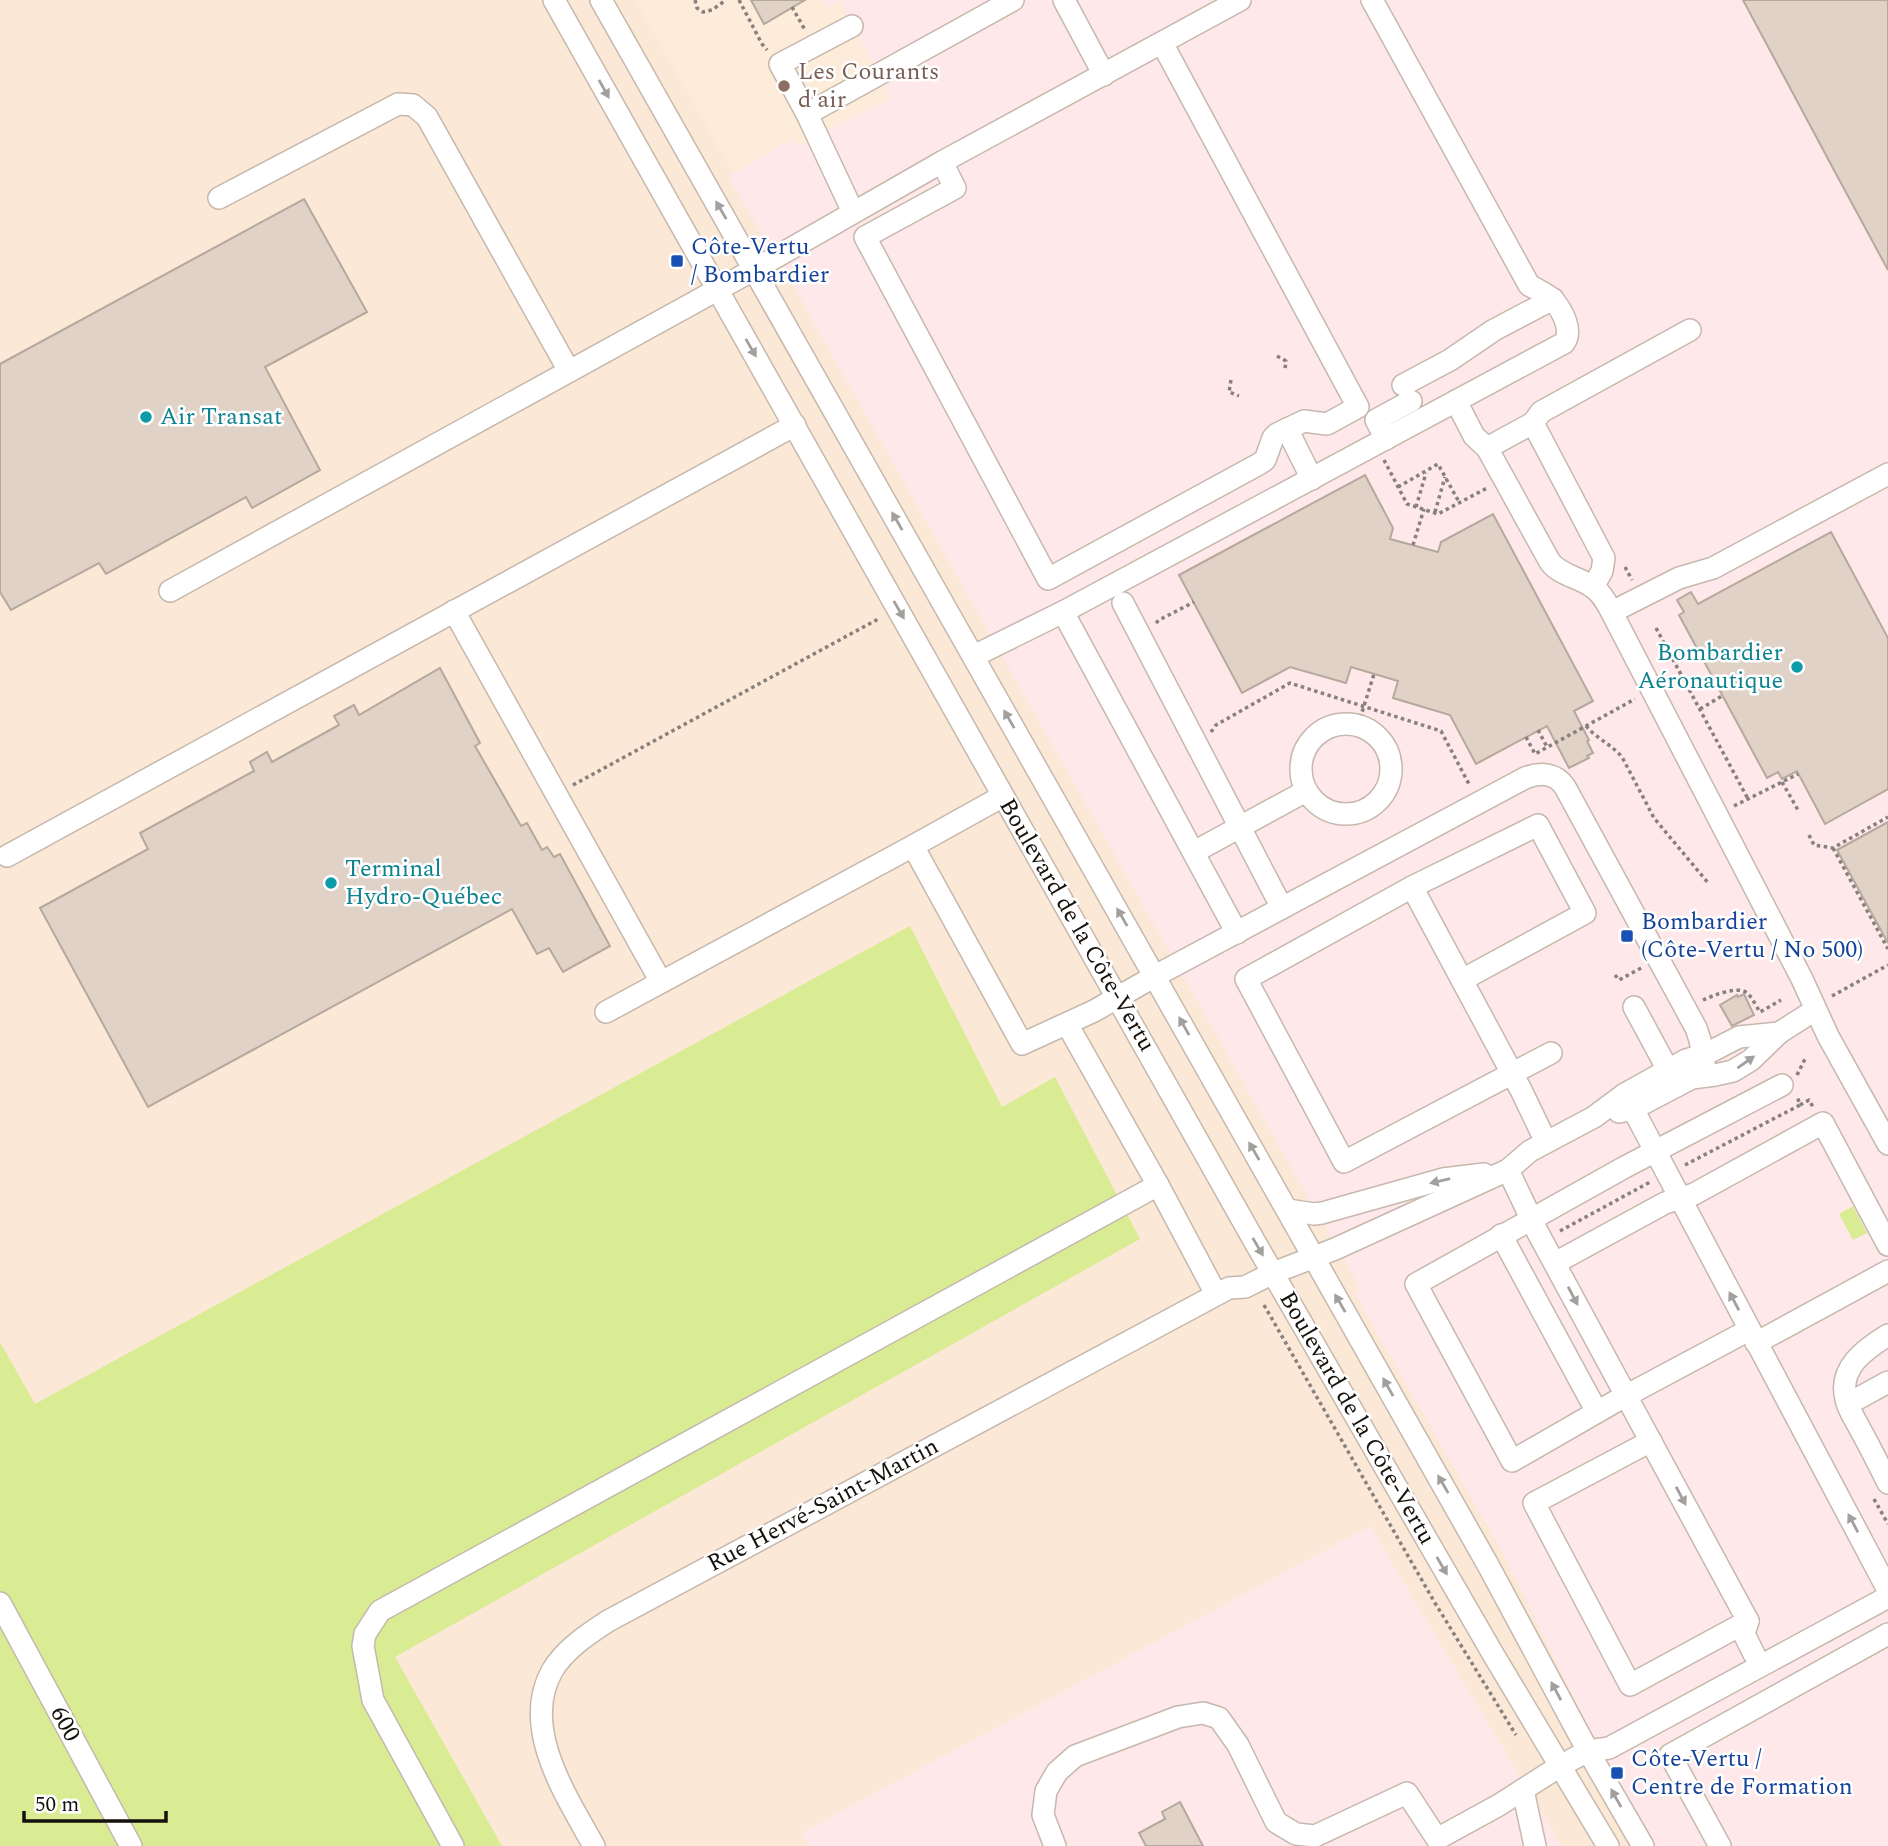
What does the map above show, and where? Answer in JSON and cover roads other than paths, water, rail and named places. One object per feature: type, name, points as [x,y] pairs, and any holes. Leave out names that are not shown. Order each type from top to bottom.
[{"type":"street","name":"Boulevard de la Côte-Vertu","points":[[554,0],[1273,1273],[1493,1654],[1608,1846]]},
{"type":"street","name":"Boulevard de la Côte-Vertu","points":[[601,0],[1488,1564],[1588,1751],[1643,1846]]},
{"type":"street","points":[[807,114],[1013,0]]},
{"type":"street","points":[[1065,0],[1104,75]]},
{"type":"street","points":[[170,591],[755,269],[942,162],[1240,0]]},
{"type":"street","points":[[974,656],[1063,612],[1317,476],[1385,448],[1456,401],[1564,343],[1569,335],[1553,299],[1529,285],[1372,0]]},
{"type":"street","points":[[852,26],[780,64],[853,212]]},
{"type":"street","points":[[942,162],[955,188],[865,237],[1048,579],[1259,464],[1265,460],[1273,438],[1293,426],[1309,421],[1327,424],[1358,407],[1162,43]]},
{"type":"street","points":[[219,198],[398,104],[413,105],[428,117],[569,371]]},
{"type":"street","points":[[1385,448],[1376,420],[1450,360],[1494,330],[1553,299]]},
{"type":"street","points":[[1487,448],[1534,423],[1541,412],[1690,330]]},
{"type":"street","points":[[1456,401],[1474,436],[1487,448],[1550,562],[1560,572],[1593,587],[1612,612],[1802,979],[1823,1003],[1828,1036],[1888,1144]]},
{"type":"street","points":[[1534,423],[1604,558],[1602,571],[1593,587]]},
{"type":"street","points":[[7,856],[795,425]]},
{"type":"street","points":[[1293,426],[1317,476]]},
{"type":"street","points":[[1612,612],[1679,578],[1713,568],[1888,474]]},
{"type":"street","points":[[1123,603],[1282,908]]},
{"type":"street","points":[[454,611],[661,982]]},
{"type":"street","points":[[1063,612],[1237,933]]},
{"type":"street","points":[[1361,716],[1389,754],[1389,783],[1382,797],[1371,807],[1357,813],[1342,814],[1315,803],[1306,791],[1301,776],[1301,761],[1306,747],[1315,735],[1328,727],[1361,716]]},
{"type":"street","points":[[913,846],[1022,1044],[1118,999],[1155,976],[1525,778],[1532,775],[1549,775],[1557,778],[1565,787],[1696,1028],[1704,1066]]},
{"type":"street","points":[[1194,852],[1306,791]]},
{"type":"street","points":[[606,1012],[1003,796]]},
{"type":"street","points":[[1462,980],[1585,913],[1538,825],[1412,887],[1247,979],[1344,1162],[1551,1053]]},
{"type":"street","points":[[1412,887],[1546,1142]]},
{"type":"street","name":"Rue Hervé-Saint-Martin","points":[[594,1846],[554,1770],[541,1718],[544,1690],[553,1670],[586,1635],[1228,1288],[1245,1287],[1508,1170],[1530,1151],[1546,1142],[1667,1081],[1692,1078],[1704,1066],[1725,1073],[1742,1066],[1779,1033],[1823,1003]]},
{"type":"street","points":[[1629,1011],[1667,1081]]},
{"type":"street","points":[[1067,1024],[1216,1294]]},
{"type":"street","points":[[1782,1085],[1531,1219],[1416,1284],[1512,1461],[1627,1396],[1888,1271]]},
{"type":"street","points":[[1629,1101],[1887,1590]]},
{"type":"street","points":[[1555,1263],[1665,1203],[1694,1195],[1823,1123],[1888,1245]]},
{"type":"street","points":[[1288,1210],[1322,1213],[1443,1180],[1508,1170],[1531,1219],[1748,1621],[1744,1634],[1754,1654]]},
{"type":"street","points":[[453,1846],[373,1700],[363,1646],[365,1634],[380,1611],[1158,1185]]},
{"type":"street","points":[[1502,1236],[1597,1412]]},
{"type":"street","points":[[1888,1335],[1860,1354],[1845,1381],[1848,1404],[1879,1441],[1888,1483]]},
{"type":"street","points":[[1848,1404],[1888,1382]]},
{"type":"street","points":[[1651,1441],[1534,1503],[1630,1685],[1748,1621]]},
{"type":"street","points":[[1588,1751],[1609,1748],[1887,1590]]},
{"type":"street","points":[[1055,1846],[1043,1815],[1046,1791],[1057,1772],[1075,1756],[1178,1717],[1203,1713],[1219,1718],[1238,1745],[1276,1822],[1296,1834],[1315,1836],[1407,1793],[1440,1843],[1588,1751],[1603,1736],[1754,1654],[1887,1590]]},
{"type":"street","name":"600","points":[[0,1602],[131,1846]]},
{"type":"street","points":[[1720,1846],[1670,1755],[1888,1634]]},
{"type":"street","points":[[1523,1790],[1535,1846]]},
{"type":"place","name":"Les Courants d'air","points":[[784,86]]},
{"type":"place","name":"Côte-Vertu / Bombardier","points":[[677,261]]},
{"type":"place","name":"Air Transat","points":[[146,417]]},
{"type":"place","name":"Bombardier Aéronautique","points":[[1797,667]]},
{"type":"place","name":"Terminal Hydro-Québec","points":[[331,883]]},
{"type":"place","name":"Bombardier (Côte-Vertu / No 500)","points":[[1627,936]]},
{"type":"place","name":"Côte-Vertu / Centre de Formation","points":[[1617,1773]]}]
